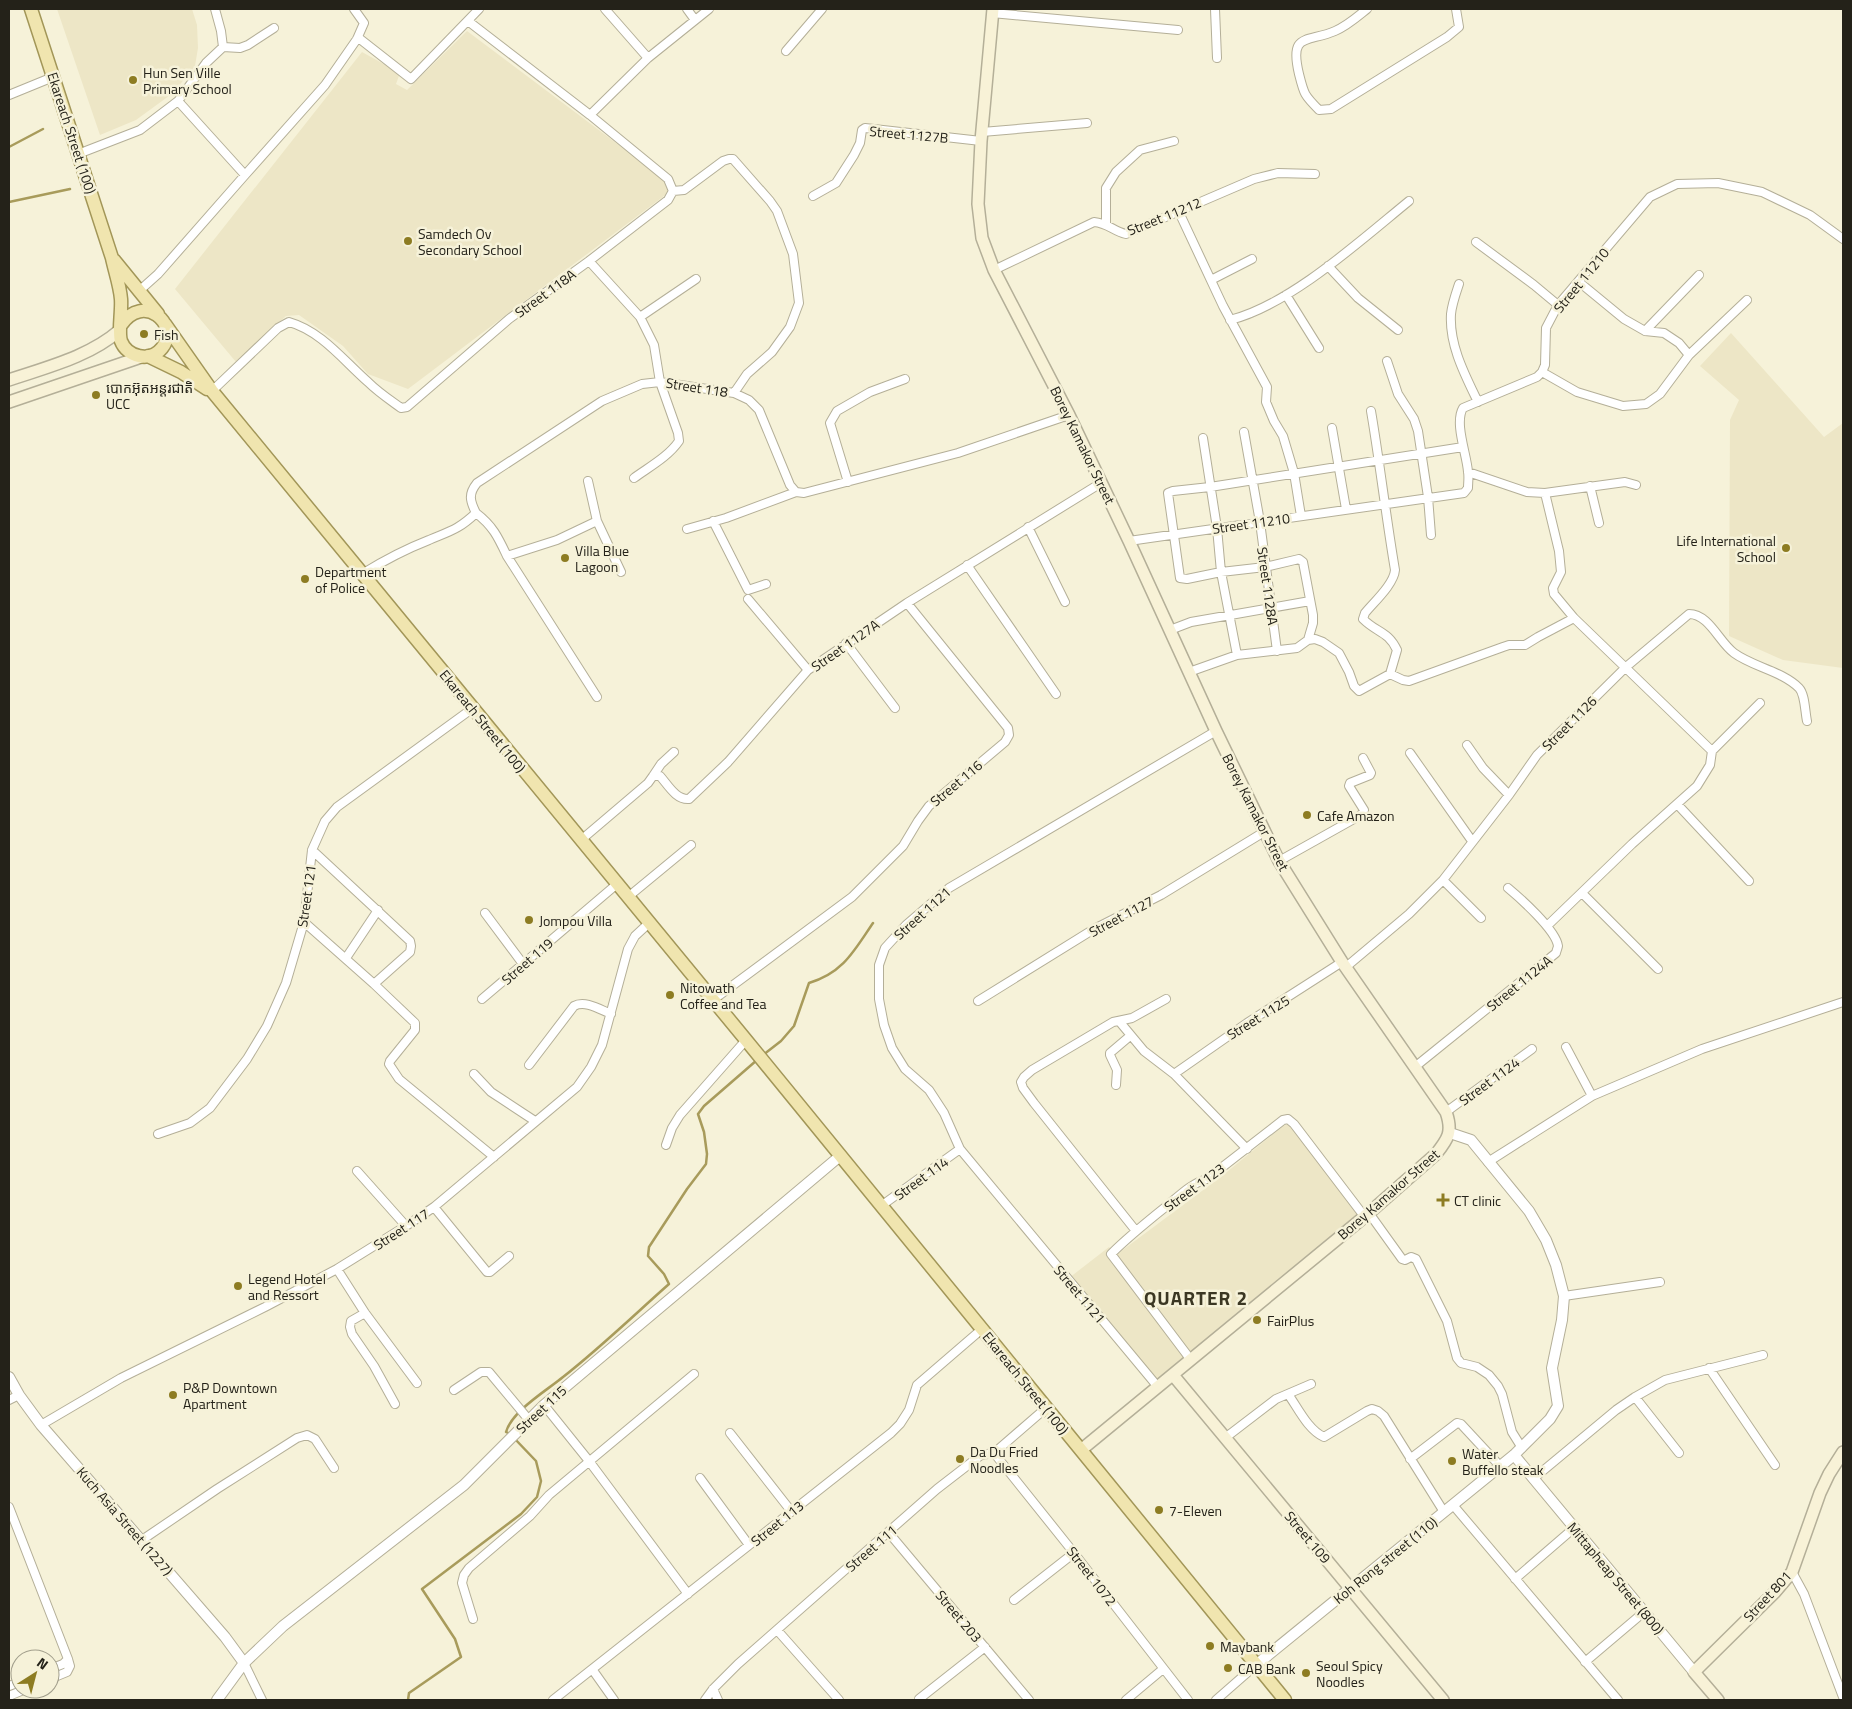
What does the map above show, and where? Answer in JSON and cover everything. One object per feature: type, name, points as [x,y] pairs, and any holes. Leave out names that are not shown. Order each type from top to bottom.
[{"type":"main road","name":"Ekareach Street (100)","points":[[31,9],[112,258],[121,298],[121,327]]},
{"type":"main road","name":"Borey Kamakor Street","points":[[992,11],[981,137],[978,204],[982,238],[994,270],[1069,415],[1232,766],[1279,861],[1344,964],[1416,1066],[1446,1112],[1450,1122],[1450,1132],[1436,1154],[1367,1214],[1081,1450]]},
{"type":"main road","points":[[112,258],[163,321],[212,391]]},
{"type":"main road","points":[[9,380],[90,351],[107,341],[121,327],[127,317],[140,310],[153,312],[163,321],[167,332],[164,344],[159,351],[9,402]]},
{"type":"main road","points":[[121,327],[120,338],[126,350],[181,372],[212,391]]},
{"type":"main road","points":[[76,356],[84,375]]},
{"type":"main road","name":"Ekareach Street (100)","points":[[212,391],[1285,1700]]},
{"type":"main road","name":"Street 109","points":[[1173,1375],[1443,1700]]},
{"type":"main road","name":"Street 801","points":[[1694,1672],[1775,1592],[1792,1572],[1820,1493],[1843,1452]]},
{"type":"main road","name":"Mittapheap Street (800)","points":[[1694,1672],[1718,1700]]},
{"type":"street","points":[[215,9],[221,30],[223,47]]},
{"type":"street","points":[[139,291],[158,274],[325,85],[357,40],[364,23],[354,9]]},
{"type":"street","points":[[357,40],[360,39],[411,79],[479,9]]},
{"type":"street","points":[[605,9],[648,58]]},
{"type":"street","points":[[687,9],[695,20]]},
{"type":"street","points":[[590,115],[648,58],[709,9]]},
{"type":"street","points":[[786,51],[822,9]]},
{"type":"street","points":[[1215,9],[1217,58]]},
{"type":"street","points":[[1367,9],[1339,29],[1304,40],[1297,46],[1295,57],[1305,95],[1319,110],[1331,109],[1452,34],[1459,27],[1456,9]]},
{"type":"street","points":[[992,11],[1178,30]]},
{"type":"street","points":[[468,21],[590,115],[668,179],[673,191],[684,190],[723,161],[729,159],[733,160],[770,201],[777,211],[793,254],[799,303],[790,327],[772,352],[747,374],[734,393]]},
{"type":"street","points":[[78,154],[140,130],[178,102],[206,63],[223,47],[240,48],[274,28]]},
{"type":"street","points":[[9,95],[53,77]]},
{"type":"street","points":[[178,102],[245,176]]},
{"type":"street","points":[[981,137],[1087,123]]},
{"type":"street","name":"Street 1127B","points":[[814,196],[836,183],[854,155],[860,143],[862,130],[865,128],[981,137]]},
{"type":"street","points":[[1106,223],[1106,188],[1116,172],[1140,150],[1174,140]]},
{"type":"street","name":"Street 11212","points":[[994,270],[1094,222],[1106,223],[1116,231],[1126,234],[1178,210],[1254,179],[1278,174],[1315,174]]},
{"type":"street","name":"Street 11210","points":[[1129,541],[1428,496],[1464,493],[1468,488],[1468,472],[1463,448],[1460,414],[1463,408],[1537,378],[1545,365],[1546,328],[1558,305],[1650,197],[1677,184],[1718,183],[1762,192],[1810,216],[1843,239]]},
{"type":"street","name":"Street 118A","points":[[212,391],[278,328],[289,322],[299,325],[323,340],[383,394],[401,408],[407,407],[509,319],[589,262],[668,200],[673,191]]},
{"type":"street","points":[[1230,320],[1256,312],[1286,295],[1328,266],[1409,201]]},
{"type":"street","points":[[1178,210],[1230,320],[1266,387],[1266,402],[1283,436],[1294,473],[1301,516]]},
{"type":"street","points":[[1476,242],[1558,305]]},
{"type":"street","points":[[1212,280],[1252,258]]},
{"type":"street","points":[[589,262],[640,317],[654,345],[660,382],[678,433],[679,441],[668,454],[634,478]]},
{"type":"street","points":[[1328,266],[1358,298],[1398,330]]},
{"type":"street","points":[[1645,331],[1699,275]]},
{"type":"street","points":[[640,317],[696,279]]},
{"type":"street","points":[[1579,282],[1624,319],[1645,331],[1664,333],[1678,343],[1689,355]]},
{"type":"street","points":[[1459,284],[1451,313],[1452,338],[1464,375],[1478,402]]},
{"type":"street","points":[[1286,295],[1319,348]]},
{"type":"street","points":[[1542,372],[1577,392],[1623,406],[1646,404],[1660,394],[1689,355],[1747,300]]},
{"type":"street","points":[[1387,362],[1398,394],[1414,419],[1418,431],[1428,496],[1431,534]]},
{"type":"street","points":[[848,482],[830,423],[833,416],[837,411],[870,392],[905,379]]},
{"type":"street","name":"Street 118","points":[[476,513],[470,500],[471,490],[477,484],[602,401],[642,384],[660,382],[734,393],[749,400],[758,410],[790,486],[796,492]]},
{"type":"street","points":[[1189,672],[1237,655],[1297,648],[1308,640],[1315,639],[1338,653],[1349,672],[1354,686],[1360,690],[1390,674],[1398,650],[1387,634],[1368,624],[1363,619],[1365,613],[1395,576],[1371,411]]},
{"type":"street","points":[[687,529],[796,492],[804,493],[958,453],[1069,415]]},
{"type":"street","points":[[1332,428],[1346,509]]},
{"type":"street","name":"Street 1128A","points":[[1244,432],[1260,522],[1277,651]]},
{"type":"street","points":[[1203,438],[1217,528],[1221,572],[1237,655]]},
{"type":"street","points":[[1308,640],[1313,623],[1303,562],[1299,559],[1265,567],[1221,572],[1187,579],[1180,578],[1168,493],[1463,448]]},
{"type":"street","points":[[1468,472],[1527,492],[1545,493],[1625,482],[1636,485]]},
{"type":"street","points":[[588,481],[598,521],[621,572]]},
{"type":"street","name":"Street 1127A","points":[[653,776],[660,776],[678,796],[683,799],[689,799],[728,762],[808,670],[907,603],[1101,483]]},
{"type":"street","points":[[1590,486],[1599,522]]},
{"type":"street","points":[[1545,493],[1559,551],[1561,572],[1553,588],[1554,594],[1574,618],[1712,750]]},
{"type":"street","points":[[362,574],[379,563],[463,526],[476,513],[496,532],[507,556],[597,697]]},
{"type":"street","points":[[507,556],[557,540],[598,521]]},
{"type":"street","points":[[712,521],[748,590],[766,584]]},
{"type":"street","points":[[1028,527],[1065,602]]},
{"type":"street","points":[[967,565],[1056,694]]},
{"type":"street","points":[[748,599],[808,670]]},
{"type":"street","points":[[1170,630],[1191,622],[1310,601]]},
{"type":"street","name":"Street 116","points":[[713,1000],[852,897],[903,846],[918,820],[929,806],[1005,742],[1009,735],[1008,728],[907,603]]},
{"type":"street","name":"Street 1126","points":[[1344,964],[1409,914],[1443,880],[1509,795],[1537,755],[1626,667],[1689,614],[1695,614],[1710,624],[1720,640],[1734,653],[1792,682],[1801,690],[1807,721]]},
{"type":"street","points":[[1390,674],[1409,681],[1509,645],[1525,645],[1574,618]]},
{"type":"street","points":[[846,643],[895,708]]},
{"type":"street","points":[[1547,926],[1632,844],[1697,786],[1710,766],[1712,750],[1760,703]]},
{"type":"street","name":"Street 121","points":[[158,1134],[190,1122],[210,1108],[248,1059],[267,1026],[286,983],[304,922],[312,850],[325,821],[337,807],[473,708]]},
{"type":"street","name":"Street 1121","points":[[1158,1387],[960,1149],[944,1113],[929,1090],[905,1070],[892,1048],[884,1025],[879,999],[879,965],[885,948],[906,925],[948,888],[1216,731]]},
{"type":"street","points":[[1467,745],[1483,768],[1509,795]]},
{"type":"street","points":[[581,840],[648,783],[661,764],[674,752]]},
{"type":"street","points":[[1410,753],[1472,841]]},
{"type":"street","points":[[1279,861],[1361,814],[1364,810],[1349,786],[1350,783],[1370,775],[1371,771],[1363,758]]},
{"type":"street","points":[[1677,804],[1749,881]]},
{"type":"street","name":"Street 1127","points":[[978,1001],[1094,929],[1161,895],[1264,832]]},
{"type":"street","points":[[628,897],[691,845]]},
{"type":"street","points":[[312,850],[410,941],[412,946],[410,952],[374,984]]},
{"type":"street","points":[[1443,880],[1481,918]]},
{"type":"street","name":"Street 119","points":[[482,1000],[617,884]]},
{"type":"street","name":"Street 1124A","points":[[1416,1066],[1548,962],[1556,953],[1558,946],[1547,926],[1508,888]]},
{"type":"street","points":[[1582,894],[1658,969]]},
{"type":"street","points":[[346,958],[378,910]]},
{"type":"street","points":[[485,913],[523,964]]},
{"type":"street","points":[[304,922],[346,958],[416,1026],[415,1030],[389,1064],[399,1079],[494,1157]]},
{"type":"street","name":"Street 117","points":[[41,1425],[121,1378],[337,1269],[434,1208],[577,1087],[591,1067],[602,1045],[628,949],[635,936],[649,923]]},
{"type":"street","name":"Street 1125","points":[[1174,1074],[1247,1023],[1344,964]]},
{"type":"street","points":[[1136,1231],[1034,1103],[1021,1082],[1032,1070],[1113,1022],[1132,1018],[1166,999]]},
{"type":"street","points":[[1488,1162],[1592,1096],[1702,1049],[1843,1002]]},
{"type":"street","points":[[529,1065],[574,1006],[580,1003],[585,1004],[611,1014]]},
{"type":"street","points":[[1119,1021],[1144,1051],[1174,1074],[1247,1149]]},
{"type":"street","points":[[1116,1085],[1117,1070],[1110,1052],[1130,1036]]},
{"type":"street","points":[[666,1145],[672,1128],[680,1115],[750,1045]]},
{"type":"street","points":[[1566,1047],[1592,1096]]},
{"type":"street","name":"Street 1124","points":[[1446,1112],[1532,1049]]},
{"type":"street","points":[[474,1074],[492,1092],[535,1121]]},
{"type":"street","name":"Street 1123","points":[[1191,1360],[1111,1254],[1136,1231],[1194,1185],[1207,1179],[1283,1120],[1288,1120],[1294,1124],[1402,1259],[1405,1260],[1411,1257],[1416,1260],[1447,1321],[1457,1358],[1462,1363],[1476,1367],[1489,1376],[1498,1386],[1512,1432],[1522,1448]]},
{"type":"street","name":"Koh Rong street (110)","points":[[1256,1665],[1514,1455],[1550,1419],[1558,1406],[1552,1368],[1562,1320],[1564,1296],[1556,1265],[1546,1240],[1529,1211],[1471,1140],[1450,1132]]},
{"type":"street","name":"Street 114","points":[[881,1206],[960,1149]]},
{"type":"street","name":"Street 115","points":[[217,1700],[244,1663],[298,1613],[464,1485],[544,1405],[840,1156]]},
{"type":"street","points":[[357,1171],[406,1226]]},
{"type":"street","points":[[434,1208],[487,1272],[490,1272],[509,1256]]},
{"type":"street","points":[[337,1269],[365,1313],[417,1383]]},
{"type":"street","points":[[1564,1296],[1660,1282]]},
{"type":"street","points":[[365,1313],[351,1321],[352,1334],[374,1366],[395,1404]]},
{"type":"street","name":"Street 113","points":[[553,1700],[891,1433],[900,1424],[908,1410],[917,1385],[982,1329]]},
{"type":"street","points":[[1533,1478],[1584,1435],[1636,1396],[1665,1380],[1763,1355]]},
{"type":"street","points":[[1708,1368],[1775,1465]]},
{"type":"street","points":[[454,1390],[481,1372],[489,1372],[528,1420]]},
{"type":"street","points":[[473,1619],[462,1583],[464,1575],[475,1563],[530,1516],[549,1495],[694,1374]]},
{"type":"street","name":"Kuch Asia Street (1227)","points":[[9,1377],[19,1395],[41,1425],[225,1637],[244,1663]]},
{"type":"street","points":[[1225,1438],[1263,1408],[1311,1384]]},
{"type":"street","points":[[1288,1394],[1310,1426],[1324,1437],[1367,1411],[1372,1409],[1378,1411],[1389,1424],[1444,1512]]},
{"type":"street","points":[[9,1400],[19,1395]]},
{"type":"street","points":[[1636,1396],[1679,1453]]},
{"type":"street","points":[[544,1405],[589,1461],[688,1594]]},
{"type":"street","name":"Street 111","points":[[705,1700],[713,1689],[777,1630],[937,1489],[981,1454],[994,1453],[1046,1408]]},
{"type":"street","points":[[1410,1459],[1457,1423],[1461,1424],[1500,1466]]},
{"type":"street","points":[[730,1433],[791,1511]]},
{"type":"street","points":[[142,1540],[297,1438],[307,1435],[315,1438],[334,1468]]},
{"type":"street","name":"Street 1072","points":[[994,1453],[1074,1552],[1188,1700]]},
{"type":"street","name":"Mittapheap Street (800)","points":[[1514,1455],[1694,1672]]},
{"type":"street","points":[[700,1478],[748,1545]]},
{"type":"street","points":[[1453,1505],[1618,1700]]},
{"type":"street","points":[[9,1507],[68,1659],[70,1666],[67,1672],[60,1675]]},
{"type":"street","points":[[1515,1578],[1574,1528]]},
{"type":"street","name":"Street 203","points":[[889,1533],[1029,1700]]},
{"type":"street","points":[[1014,1600],[1074,1552]]},
{"type":"street","points":[[1792,1572],[1804,1594],[1843,1697]]},
{"type":"street","points":[[1586,1662],[1644,1612]]},
{"type":"street","points":[[777,1630],[840,1700]]},
{"type":"street","points":[[919,1699],[985,1647]]},
{"type":"street","points":[[60,1665],[68,1659]]},
{"type":"street","points":[[244,1663],[262,1700]]},
{"type":"street","points":[[1216,1700],[1256,1665]]},
{"type":"street","points":[[1126,1700],[1163,1668]]},
{"type":"street","points":[[592,1670],[614,1700]]},
{"type":"street","points":[[713,1689],[718,1700]]},
{"type":"shaded area","name":"Hun Sen Ville Primary School","points":[[57,9],[192,9],[197,25],[198,48],[195,66],[173,93],[136,120],[100,135]]},
{"type":"shaded area","name":"Samdech Ov Secondary School","points":[[467,31],[664,179],[668,186],[668,193],[408,389],[368,374],[343,346],[299,315],[286,316],[236,362],[175,289],[362,52],[400,73],[396,84],[407,90]]},
{"type":"shaded area","name":"Life International School","points":[[1731,333],[1824,437],[1843,423],[1843,668],[1783,660],[1729,636],[1730,420],[1739,400],[1700,366]]},
{"type":"shaded area","points":[[1289,1124],[1359,1214],[1154,1385],[1069,1278],[1109,1247],[1116,1255],[1222,1176],[1283,1126]]},
{"type":"waterway","points":[[9,147],[43,129]]},
{"type":"waterway","points":[[9,202],[70,189]]},
{"type":"waterway","points":[[763,1055],[781,1041],[794,1026],[809,983],[831,973],[847,960],[873,923]]},
{"type":"waterway","points":[[510,1434],[506,1432],[509,1424],[522,1409],[590,1355],[669,1284],[664,1274],[648,1256],[649,1247],[687,1189],[706,1164],[707,1154],[704,1132],[698,1114],[704,1106],[757,1060]]},
{"type":"waterway","points":[[408,1700],[409,1693],[461,1657],[455,1639],[422,1589],[521,1514],[537,1497],[541,1481],[536,1461],[514,1438]]},
{"type":"place","name":"Hun Sen Ville Primary School","points":[[133,80]]},
{"type":"place","name":"Samdech Ov Secondary School","points":[[408,241]]},
{"type":"place","name":"Fish","points":[[144,334]]},
{"type":"place","name":"បោកអ៊ុតអន្តរជាតិ UCC","points":[[96,395]]},
{"type":"place","name":"Life International School","points":[[1786,548]]},
{"type":"place","name":"Villa Blue Lagoon","points":[[565,558]]},
{"type":"place","name":"Department of Police","points":[[305,579]]},
{"type":"place","name":"Cafe Amazon","points":[[1307,815]]},
{"type":"place","name":"Jompou Villa","points":[[529,920]]},
{"type":"place","name":"Nitowath Coffee and Tea","points":[[670,995]]},
{"type":"place","name":"CT clinic","points":[[1443,1200]]},
{"type":"place","name":"Legend Hotel and Ressort","points":[[238,1286]]},
{"type":"place","name":"FairPlus","points":[[1257,1320]]},
{"type":"place","name":"P&P Downtown Apartment","points":[[173,1395]]},
{"type":"place","name":"Da Du Fried Noodles","points":[[960,1459]]},
{"type":"place","name":"Water Buffello steak","points":[[1452,1461]]},
{"type":"place","name":"7-Eleven","points":[[1159,1510]]},
{"type":"place","name":"Maybank","points":[[1210,1646]]},
{"type":"place","name":"CAB Bank","points":[[1228,1668]]},
{"type":"place","name":"Seoul Spicy Noodles","points":[[1306,1673]]},
{"type":"district","name":"QUARTER 2","points":[[1196,1297]]}]
